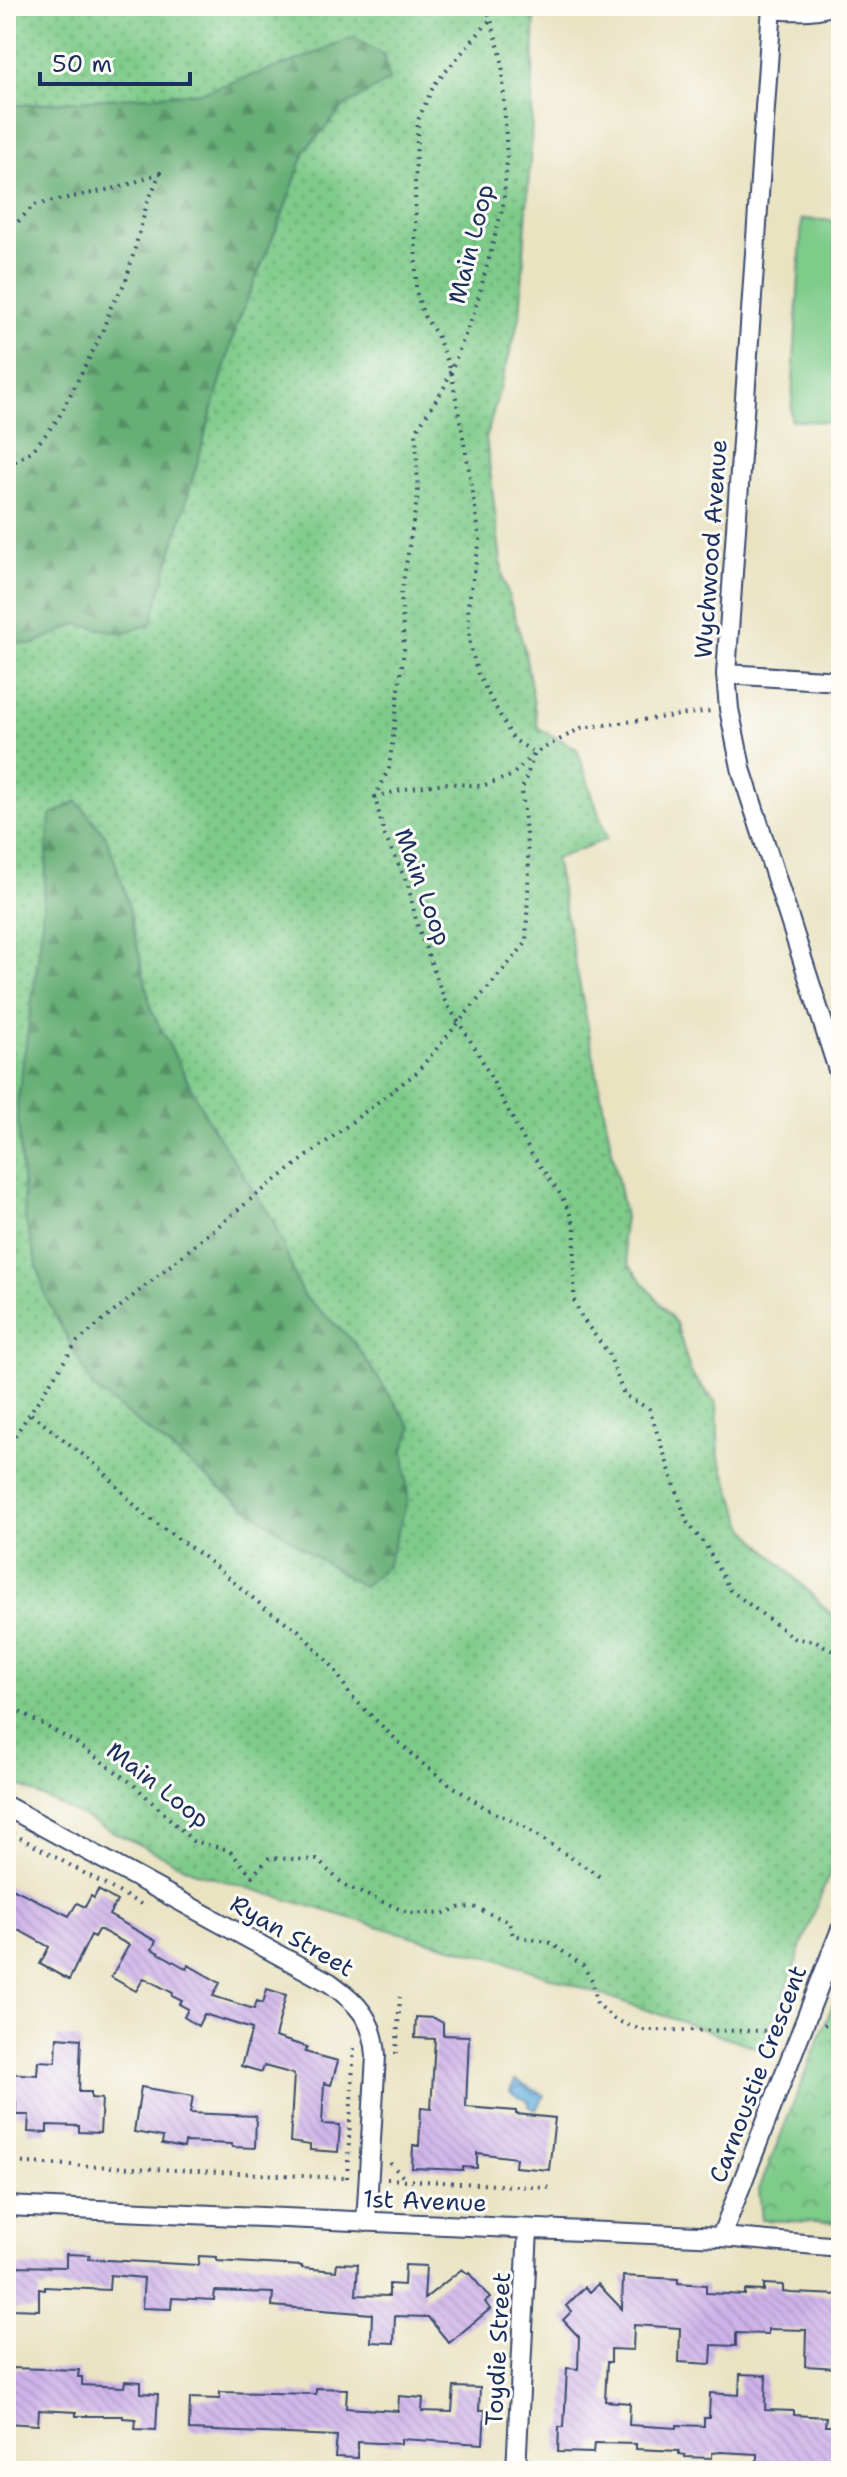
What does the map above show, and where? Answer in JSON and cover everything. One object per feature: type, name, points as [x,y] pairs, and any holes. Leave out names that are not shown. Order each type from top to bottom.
[{"type":"street","name":"Wychwood Avenue","points":[[772,10],[726,674],[729,709],[742,772],[841,1079]]},
{"type":"street","points":[[726,674],[841,681]]},
{"type":"street","name":"Ryan Street","points":[[6,1806],[330,1983],[357,2004],[372,2033],[376,2056],[366,2222]]},
{"type":"street","name":"Carnoustie Crescent","points":[[721,2237],[835,1927]]},
{"type":"street","name":"1st Avenue","points":[[6,2206],[721,2237],[841,2247]]},
{"type":"street","name":"Toydie Street","points":[[516,2471],[528,2229]]},
{"type":"street","points":[[6,2471],[13,2471]]},
{"type":"lane","points":[[772,10],[811,15],[841,7]]},
{"type":"path","name":"Main Loop","points":[[487,6],[502,59],[507,160],[503,206],[475,310],[445,386],[416,431],[418,494],[401,594],[404,650],[389,768],[375,797],[384,834],[408,885],[417,924],[445,1001],[477,1051],[530,1152],[561,1195],[575,1225],[574,1300],[582,1318],[609,1354],[624,1395],[649,1409],[687,1522],[706,1546],[730,1590],[795,1639],[816,1641],[841,1656]]},
{"type":"path","points":[[491,19],[434,85],[418,120],[416,291],[424,316],[437,335],[451,371],[480,540],[468,605],[470,644],[478,675],[513,739],[535,753]]},
{"type":"path","points":[[6,242],[12,228],[34,205],[121,187],[160,173],[147,204],[126,281],[58,419],[33,450],[6,467]]},
{"type":"path","points":[[375,797],[445,783],[482,786],[511,776],[535,753],[581,728],[729,709]]},
{"type":"path","points":[[6,1449],[77,1342],[250,1200],[416,1073],[526,943],[529,868],[522,789],[535,753]]},
{"type":"path","points":[[30,1414],[100,1468],[142,1513],[298,1630],[334,1668],[350,1695],[414,1757],[487,1809],[521,1825],[602,1878]]},
{"type":"path","name":"Main Loop","points":[[6,1704],[73,1741],[133,1784],[193,1841],[229,1850],[252,1876],[269,1858],[317,1860],[345,1886],[409,1913],[442,1914],[458,1908],[474,1907],[509,1922],[513,1935],[551,1943],[564,1951],[588,1973],[597,2003],[615,2020],[642,2030],[783,2032],[788,2019]]},
{"type":"path","points":[[6,1830],[144,1905]]},
{"type":"path","points":[[835,1927],[841,1898]]},
{"type":"path","points":[[347,2178],[355,2040]]},
{"type":"path","points":[[6,2162],[552,2188]]},
{"type":"path","points":[[390,2163],[407,2181]]},
{"type":"green space","points":[[6,6],[535,6],[531,143],[520,317],[486,438],[503,578],[524,647],[538,728],[577,749],[607,839],[555,859],[625,1217],[622,1240],[629,1265],[676,1323],[691,1374],[717,1404],[719,1458],[746,1529],[841,1621],[841,1846],[764,2050],[500,1960],[197,1873],[6,1779]]},
{"type":"green space","points":[[352,37],[384,55],[389,80],[344,107],[306,149],[237,324],[151,624],[122,633],[77,624],[31,645],[6,640],[6,106],[202,92],[302,59]]},
{"type":"green space","points":[[802,219],[841,221],[841,423],[791,420]]},
{"type":"green space","points":[[77,801],[106,836],[125,891],[152,1012],[210,1124],[273,1220],[302,1294],[352,1340],[412,1428],[404,1449],[408,1499],[387,1566],[363,1587],[225,1492],[93,1387],[46,1298],[25,1220],[17,1105],[40,945],[50,816]]},
{"type":"green space","points":[[841,1984],[841,2223],[762,2220],[759,2190]]},
{"type":"water","points":[[515,2080],[544,2095],[536,2110],[510,2091]]},
{"type":"building","points":[[6,1885],[69,1916],[77,1903],[85,1907],[98,1890],[117,1901],[109,1915],[156,1941],[152,1949],[220,1983],[213,1996],[254,2009],[257,2001],[263,2003],[267,1989],[286,1995],[275,2037],[307,2047],[305,2052],[338,2061],[331,2085],[324,2083],[322,2124],[340,2125],[338,2152],[310,2150],[310,2145],[290,2142],[294,2074],[264,2066],[262,2072],[241,2066],[252,2029],[204,2014],[198,2026],[184,2017],[188,2009],[179,2004],[182,2001],[172,1996],[173,1993],[144,1978],[136,1991],[111,1977],[129,1945],[101,1930],[94,1937],[91,1935],[69,1980],[40,1964],[49,1947],[6,1923]]},
{"type":"building","points":[[416,2017],[434,2018],[443,2023],[443,2035],[469,2036],[466,2107],[555,2118],[549,2170],[515,2167],[516,2158],[477,2153],[477,2168],[412,2168],[413,2146],[419,2146],[421,2108],[431,2109],[435,2039],[415,2038]]},
{"type":"building","points":[[57,2037],[81,2039],[79,2092],[91,2092],[91,2098],[102,2099],[100,2133],[79,2132],[79,2126],[47,2125],[47,2133],[28,2132],[29,2115],[16,2115],[16,2102],[6,2101],[6,2073],[37,2075],[38,2061],[56,2062]]},
{"type":"building","points":[[141,2087],[193,2096],[190,2113],[256,2116],[255,2148],[185,2142],[184,2148],[162,2144],[163,2137],[134,2132]]},
{"type":"building","points":[[66,2254],[90,2255],[89,2259],[198,2265],[199,2256],[217,2257],[217,2261],[336,2271],[337,2263],[358,2264],[356,2295],[389,2296],[389,2284],[404,2285],[405,2265],[426,2266],[424,2299],[462,2269],[490,2298],[485,2302],[490,2309],[449,2343],[428,2317],[395,2316],[394,2343],[371,2342],[372,2314],[272,2306],[273,2293],[215,2291],[214,2300],[172,2298],[171,2309],[142,2308],[144,2278],[110,2275],[109,2290],[45,2287],[45,2290],[39,2289],[39,2310],[13,2309],[14,2299],[8,2299],[9,2266],[66,2267]]},
{"type":"building","points":[[623,2276],[678,2279],[678,2283],[706,2285],[706,2293],[745,2295],[745,2290],[764,2291],[764,2284],[783,2285],[783,2292],[841,2295],[838,2368],[805,2366],[806,2330],[768,2329],[768,2334],[736,2333],[736,2346],[712,2345],[711,2364],[679,2362],[680,2328],[634,2325],[633,2350],[611,2349],[611,2362],[607,2362],[605,2401],[630,2403],[629,2425],[704,2426],[704,2418],[709,2418],[710,2393],[739,2395],[740,2374],[766,2375],[765,2410],[826,2417],[825,2426],[841,2426],[841,2463],[794,2461],[793,2471],[775,2471],[775,2462],[757,2461],[757,2454],[721,2452],[712,2453],[712,2458],[685,2457],[679,2451],[636,2449],[636,2444],[594,2443],[593,2453],[558,2452],[559,2427],[564,2427],[567,2368],[578,2369],[579,2337],[563,2320],[572,2311],[566,2306],[585,2287],[590,2292],[598,2284],[622,2309]]},
{"type":"building","points":[[10,2368],[79,2370],[82,2385],[124,2387],[125,2381],[141,2382],[141,2393],[158,2394],[156,2430],[135,2429],[136,2419],[123,2416],[76,2416],[76,2412],[39,2410],[38,2425],[6,2423]]},
{"type":"building","points":[[454,2387],[480,2388],[479,2410],[485,2410],[483,2444],[401,2439],[401,2444],[358,2442],[358,2458],[335,2457],[337,2436],[189,2430],[190,2398],[220,2399],[220,2392],[316,2394],[316,2388],[347,2389],[346,2408],[398,2411],[399,2396],[423,2398],[422,2411],[452,2412]]}]
